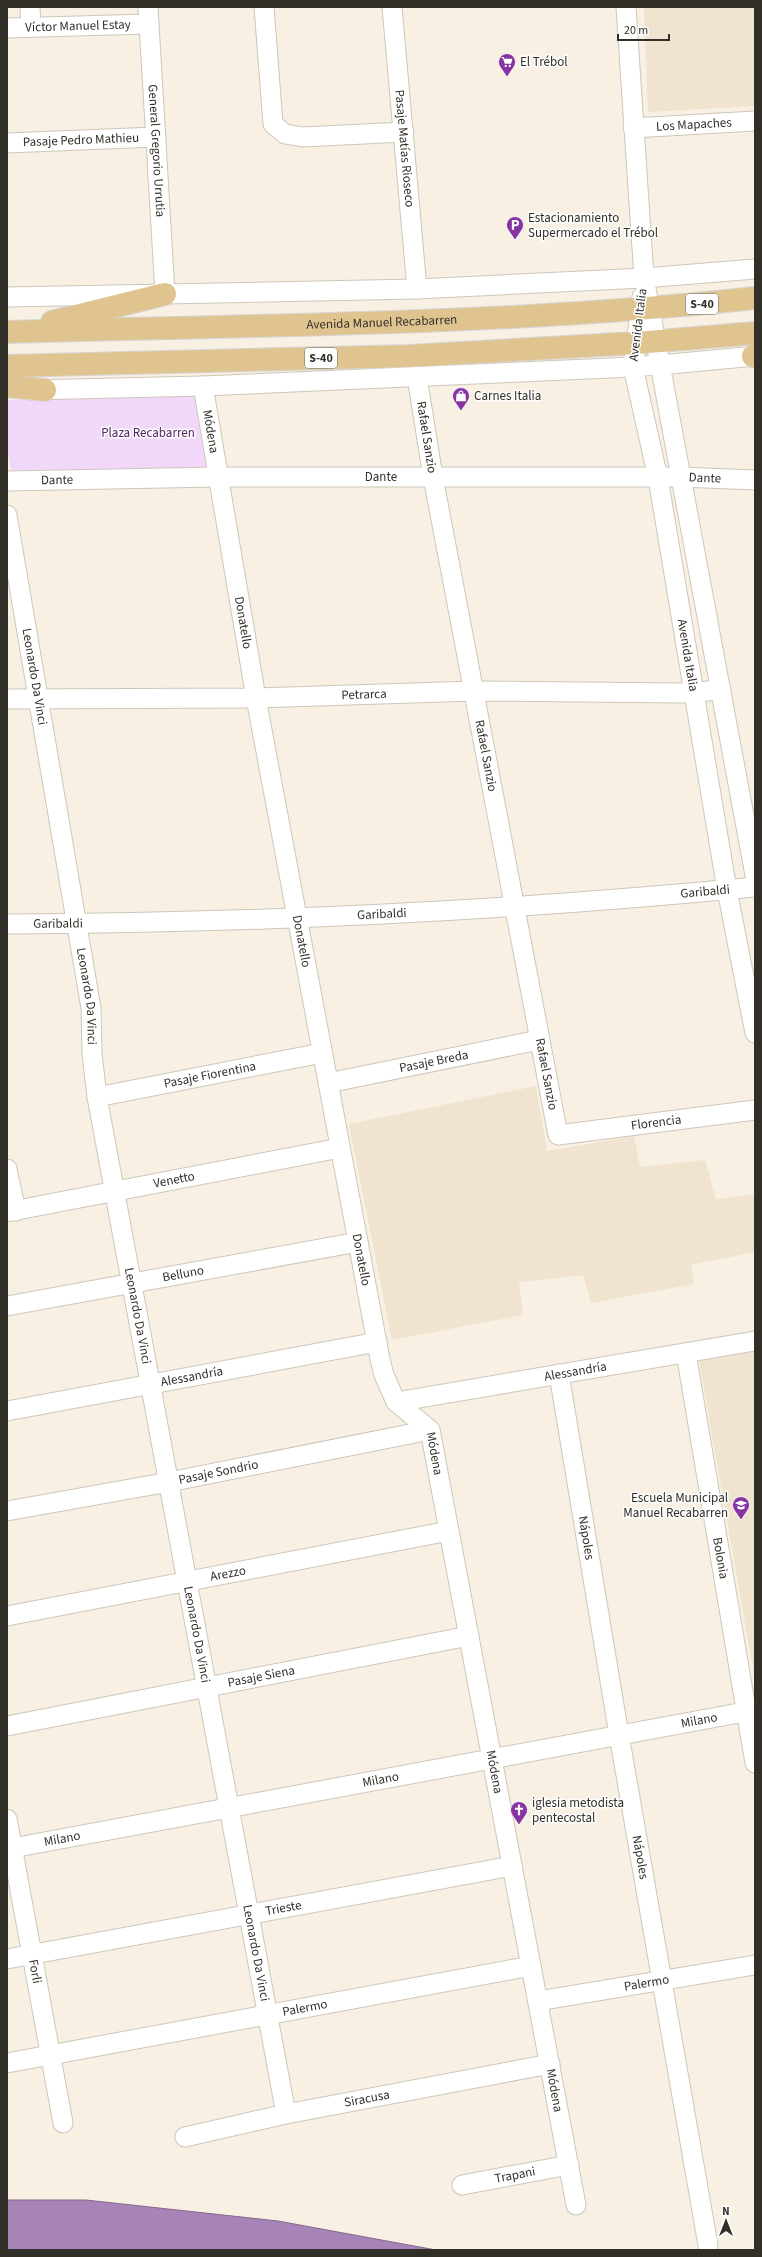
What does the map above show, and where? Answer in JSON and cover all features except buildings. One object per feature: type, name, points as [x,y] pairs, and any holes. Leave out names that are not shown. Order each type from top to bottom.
[{"type":"main road","points":[[10,331],[165,294]]},
{"type":"main road","name":"Avenida Manuel Recabarren","points":[[10,331],[412,323],[645,309],[755,298]]},
{"type":"main road","name":"S-40","points":[[7,366],[409,356],[646,342],[755,333]]},
{"type":"main road","points":[[7,386],[45,390]]},
{"type":"street","points":[[30,7],[32,27]]},
{"type":"street","points":[[264,7],[273,124],[285,134],[303,137],[404,132]]},
{"type":"street","name":"Pasaje Matías Rioseco","points":[[392,7],[417,289]]},
{"type":"street","name":"Avenida Italia","points":[[626,7],[644,278],[646,342],[633,367],[658,478],[727,890],[755,1033]]},
{"type":"street","name":"Víctor Manuel Estay","points":[[7,28],[32,27],[149,15]]},
{"type":"street","name":"General Gregorio Urrutia","points":[[149,15],[165,294]]},
{"type":"street","name":"Los Mapaches","points":[[633,128],[755,121]]},
{"type":"street","name":"Pasaje Pedro Mathieu","points":[[7,143],[156,137]]},
{"type":"street","points":[[7,298],[417,289],[644,278],[755,269]]},
{"type":"street","name":"Avenida Italia","points":[[646,342],[660,365],[755,875]]},
{"type":"street","points":[[7,390],[203,386],[417,377],[633,367],[754,356]]},
{"type":"street","name":"Rafael Sanzio","points":[[417,377],[433,477],[513,907],[558,1135]]},
{"type":"street","name":"Módena","points":[[203,386],[218,477]]},
{"type":"street","name":"Dante","points":[[7,481],[218,477],[681,477],[755,480]]},
{"type":"street","name":"Donatello","points":[[218,477],[256,698],[358,1242],[384,1375],[396,1402]]},
{"type":"street","name":"Leonardo Da Vinci","points":[[7,516],[91,1008],[92,1053],[97,1096],[286,2114]]},
{"type":"street","name":"Petrarca","points":[[7,699],[256,698],[474,691],[693,692],[721,690]]},
{"type":"street","name":"Garibaldi","points":[[7,924],[77,924],[297,919],[513,907],[755,887]]},
{"type":"street","name":"Pasaje Breda","points":[[328,1083],[539,1040]]},
{"type":"street","name":"Pasaje Fiorentina","points":[[97,1096],[322,1053]]},
{"type":"street","name":"Florencia","points":[[558,1135],[755,1110]]},
{"type":"street","name":"Venetto","points":[[11,1211],[340,1148]]},
{"type":"street","points":[[7,1169],[11,1211]]},
{"type":"street","name":"Belluno","points":[[7,1306],[358,1242]]},
{"type":"street","name":"Alessandría","points":[[396,1402],[755,1341]]},
{"type":"street","name":"Alessandría","points":[[7,1410],[378,1342]]},
{"type":"street","name":"Bolonia","points":[[686,1353],[751,1710],[755,1763]]},
{"type":"street","name":"Nápoles","points":[[560,1374],[619,1735],[708,2245]]},
{"type":"street","name":"Módena","points":[[396,1402],[430,1430],[576,2205]]},
{"type":"street","name":"Pasaje Sondrio","points":[[7,1511],[169,1482],[430,1430]]},
{"type":"street","name":"Arezzo","points":[[7,1616],[449,1531]]},
{"type":"street","name":"Pasaje Siena","points":[[7,1726],[469,1636]]},
{"type":"street","name":"Milano","points":[[10,1848],[751,1710]]},
{"type":"street","name":"Forli","points":[[7,1819],[10,1848],[32,1954],[63,2123]]},
{"type":"street","name":"Trieste","points":[[7,1958],[512,1866]]},
{"type":"street","name":"Palermo","points":[[538,2001],[662,1979],[755,1965]]},
{"type":"street","name":"Palermo","points":[[7,2063],[531,1966]]},
{"type":"street","name":"Siracusa","points":[[185,2137],[286,2114],[550,2064]]},
{"type":"street","name":"Trapani","points":[[462,2186],[569,2165]]},
{"type":"shaded area","points":[[644,7],[755,7],[755,106],[648,112]]},
{"type":"shaded area","points":[[536,1086],[547,1151],[634,1136],[640,1167],[705,1160],[716,1199],[755,1194],[755,1252],[691,1265],[694,1284],[591,1303],[583,1275],[519,1282],[523,1315],[392,1340],[349,1124]]},
{"type":"shaded area","name":"Escuela Municipal Manuel Recabarren","points":[[755,1352],[755,1680],[699,1360]]},
{"type":"shaded area","points":[[7,2200],[86,2200],[278,2221],[436,2250],[7,2250]]},
{"type":"green space","name":"Plaza Recabarren","points":[[195,395],[209,469],[11,470],[7,447],[7,400]]},
{"type":"place","name":"El Trébol","points":[[507,77]]},
{"type":"place","name":"Estacionamiento Supermercado el Trébol","points":[[515,240]]},
{"type":"place","name":"Carnes Italia","points":[[461,411]]},
{"type":"place","name":"Escuela Municipal Manuel Recabarren","points":[[741,1520]]},
{"type":"place","name":"iglesia metodista pentecostal","points":[[519,1825]]}]
